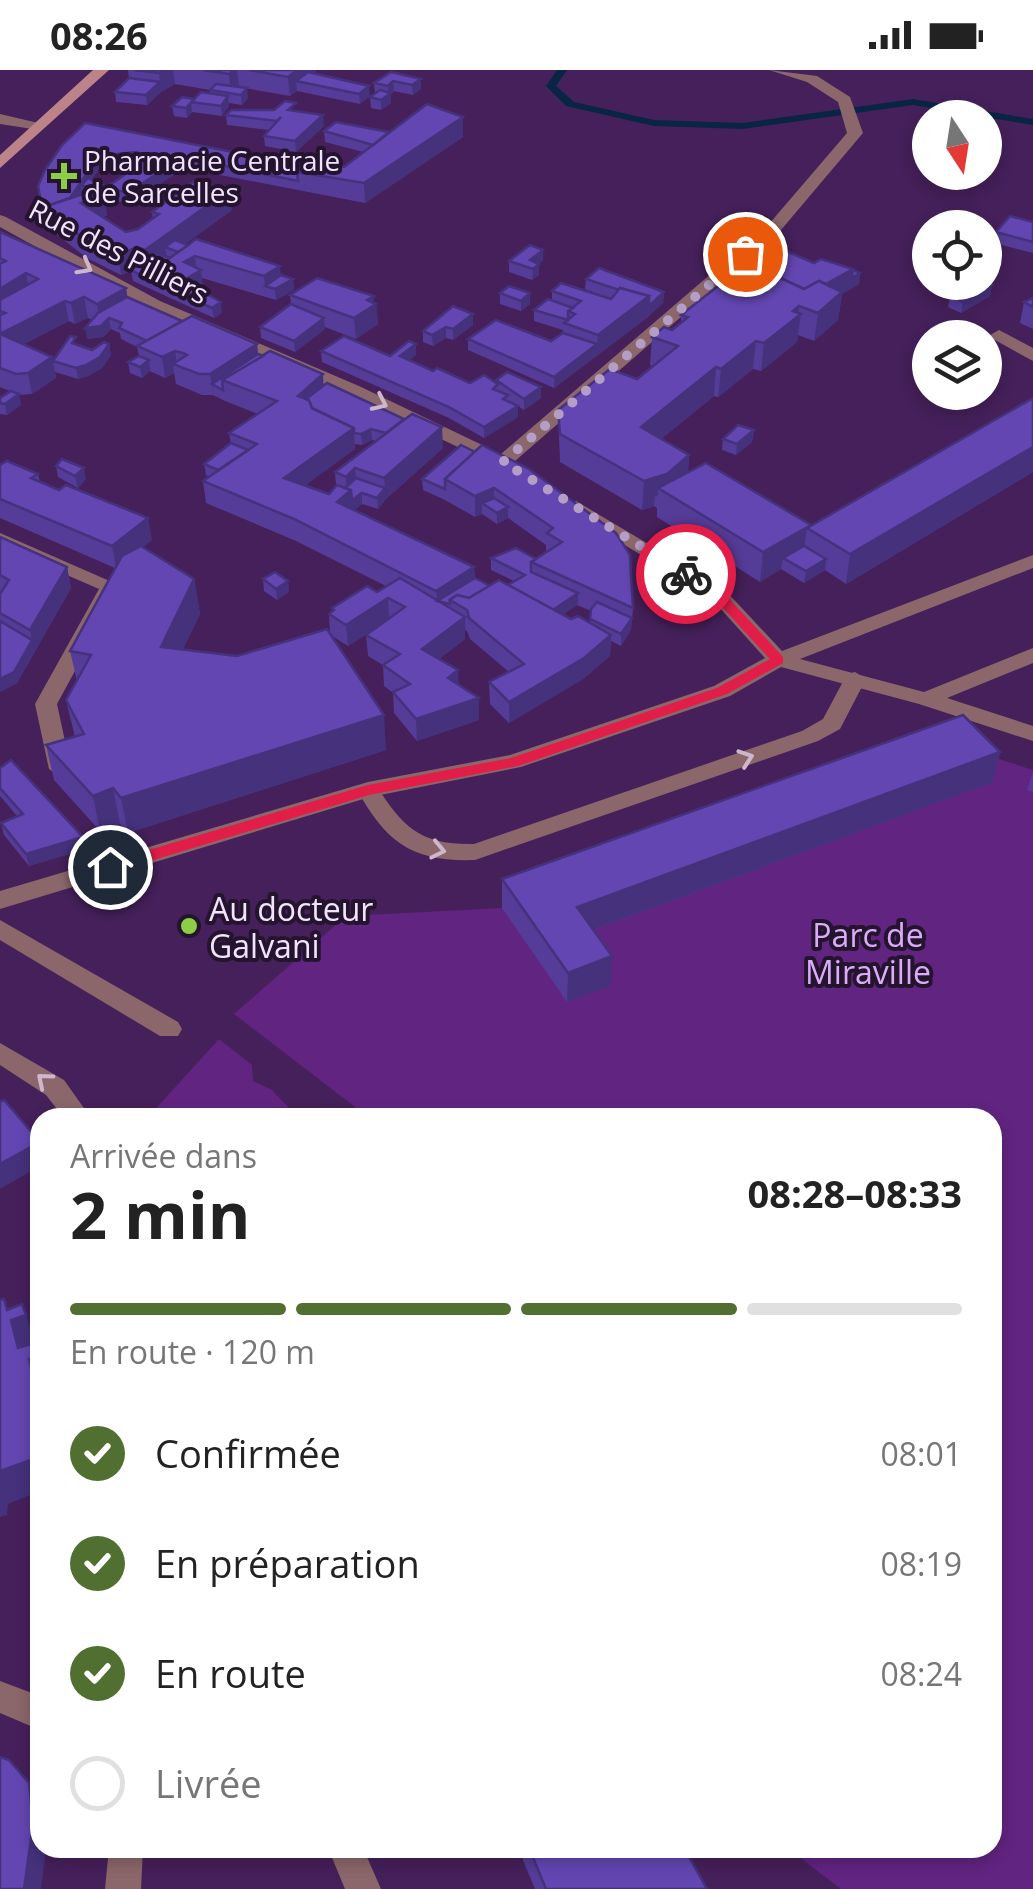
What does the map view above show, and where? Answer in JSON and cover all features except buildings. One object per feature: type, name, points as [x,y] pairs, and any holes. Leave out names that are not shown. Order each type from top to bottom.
[{"type":"main road","points":[[3,156],[102,70]]},
{"type":"street","name":"Rue des Pilliers","points":[[0,220],[154,305],[353,390],[511,467],[775,228],[856,133],[848,109],[812,79],[776,70]]},
{"type":"street","points":[[0,118],[39,125]]},
{"type":"street","points":[[1002,338],[1033,356]]},
{"type":"street","points":[[552,492],[717,593],[778,660],[926,698],[1033,734]]},
{"type":"street","points":[[0,539],[111,586],[46,704],[60,769]]},
{"type":"street","points":[[0,900],[368,790],[513,762],[722,691],[778,660],[1033,560]]},
{"type":"street","points":[[926,698],[1033,655]]},
{"type":"street","points":[[368,790],[380,813],[406,840],[441,854],[475,852],[810,736],[832,724],[855,679]]},
{"type":"street","points":[[0,930],[168,1028]]},
{"type":"street","points":[[0,1053],[38,1072],[74,1108]]},
{"type":"street","points":[[0,1697],[30,1709]]},
{"type":"street","points":[[123,1889],[125,1858]]},
{"type":"street","points":[[349,1858],[363,1889]]},
{"type":"green space","name":"Parc de Miraville","points":[[956,745],[1033,770],[1033,1889],[841,1889],[802,1858],[1002,1858],[1002,1108],[356,1108],[234,1014],[346,916],[502,908]]},
{"type":"green space","points":[[219,1039],[252,1065],[253,1081],[272,1090],[289,1108],[156,1108]]},
{"type":"waterway","points":[[562,70],[551,86],[570,104],[654,123],[743,126],[913,102],[1033,122]]},
{"type":"way so far","points":[[686,574],[503,462],[745,254]]},
{"type":"place","name":"Pharmacie Centrale de Sarcelles","points":[[64,176]]},
{"type":"place","name":"Au docteur Galvani","points":[[189,926]]},
{"type":"route","points":[[110,867],[368,790],[513,762],[722,691],[778,660],[717,593],[686,574]]}]
